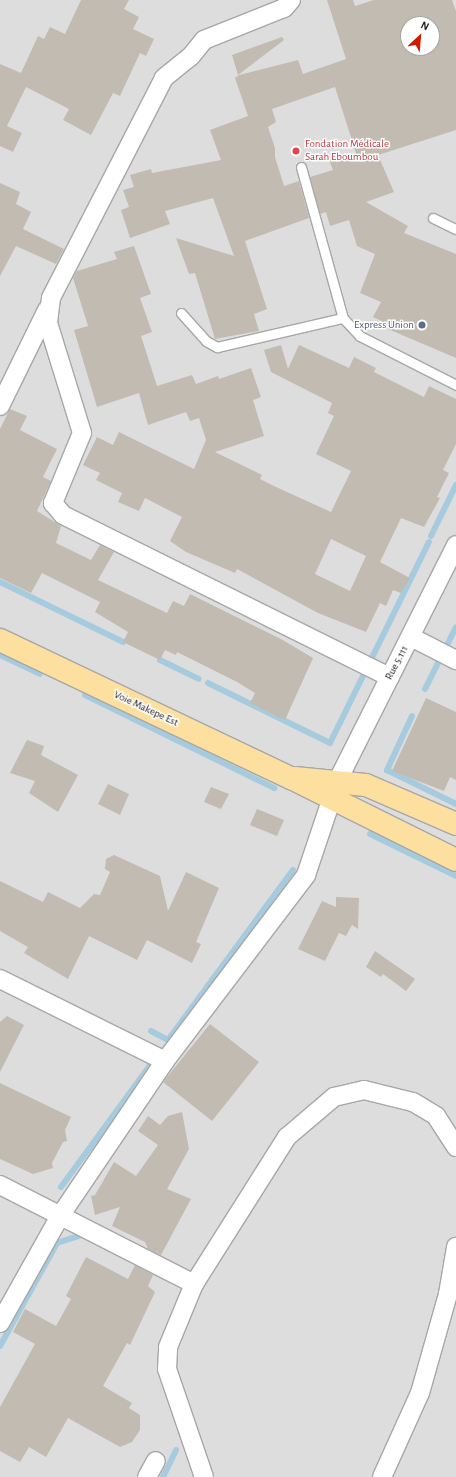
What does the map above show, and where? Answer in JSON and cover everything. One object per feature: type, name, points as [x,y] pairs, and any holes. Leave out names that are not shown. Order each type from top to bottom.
[{"type":"main road","name":"Voie Makepe Est","points":[[0,640],[291,778],[330,800],[456,860]]},
{"type":"main road","name":"Voie Makepe Est","points":[[291,778],[338,780],[383,790],[456,824]]},
{"type":"street","points":[[0,406],[164,78],[191,56],[204,40],[284,8],[291,0]]},
{"type":"street","points":[[47,310],[82,433],[55,495],[56,508],[390,677]]},
{"type":"street","name":"Rue 5.111","points":[[0,1323],[60,1216],[165,1061],[306,875],[338,780],[456,545]]},
{"type":"street","points":[[410,637],[456,660]]},
{"type":"street","points":[[0,979],[165,1061]]},
{"type":"street","points":[[204,1477],[167,1369],[168,1347],[194,1284],[288,1137],[334,1097],[364,1090],[413,1102],[436,1116],[456,1147]]},
{"type":"street","points":[[0,1185],[194,1284]]},
{"type":"street","points":[[382,1477],[420,1393],[448,1294],[456,1247]]},
{"type":"street","points":[[148,1477],[156,1461]]},
{"type":"lane","points":[[301,167],[343,318],[360,336],[456,385]]},
{"type":"lane","points":[[432,218],[456,229]]},
{"type":"lane","points":[[181,313],[206,341],[217,347],[343,318]]},
{"type":"shaded area","points":[[0,0],[456,0],[456,1477],[0,1477]]},
{"type":"building","points":[[81,0],[129,0],[124,9],[139,17],[133,29],[154,39],[146,56],[140,53],[120,96],[113,93],[91,135],[63,120],[69,109],[26,87],[7,126],[22,133],[13,152],[0,146],[0,64],[21,73],[38,36],[44,39],[50,27],[65,34]]},
{"type":"building","points":[[327,0],[353,0],[355,6],[374,0],[452,0],[456,11],[456,130],[378,155],[394,192],[366,202],[408,226],[404,233],[456,254],[456,358],[388,329],[390,325],[373,317],[381,302],[360,293],[375,254],[357,246],[349,220],[330,226],[326,212],[320,214],[310,177],[333,170],[329,160],[356,153],[335,87],[272,109],[276,122],[268,127],[275,148],[275,157],[284,186],[299,181],[309,218],[245,241],[267,309],[254,314],[259,331],[215,339],[195,273],[189,274],[176,238],[234,256],[213,198],[165,211],[170,224],[130,238],[121,210],[129,207],[123,190],[134,187],[130,175],[151,169],[152,173],[221,160],[210,130],[248,116],[235,78],[239,75],[298,60],[303,74],[346,59]]},
{"type":"building","points":[[282,37],[284,40],[238,75],[232,55]]},
{"type":"building","points":[[0,183],[20,192],[16,204],[31,212],[23,229],[64,249],[56,264],[16,246],[0,276]]},
{"type":"building","points":[[134,246],[151,294],[140,298],[152,332],[141,336],[157,386],[192,375],[196,384],[218,376],[219,379],[251,368],[261,397],[253,400],[264,436],[215,452],[262,475],[260,479],[331,512],[351,471],[316,454],[334,416],[328,413],[332,403],[271,372],[264,350],[281,345],[288,369],[299,345],[349,368],[354,357],[376,368],[374,372],[424,397],[429,386],[456,399],[456,444],[443,470],[449,473],[437,497],[440,498],[424,527],[401,518],[380,562],[410,578],[401,593],[393,590],[386,606],[380,603],[366,632],[318,613],[237,569],[235,573],[186,552],[170,541],[182,517],[145,498],[139,511],[118,502],[122,493],[96,480],[100,473],[83,465],[97,437],[113,445],[119,432],[194,469],[206,440],[199,418],[190,421],[186,412],[148,425],[139,393],[97,407],[74,330],[88,326],[73,278],[77,271],[117,259],[114,252]],"holes":[[[331,539],[366,556],[350,591],[315,574]]]},
{"type":"building","points":[[10,409],[27,416],[20,430],[57,449],[43,477],[51,481],[37,511],[61,526],[56,543],[91,560],[100,545],[114,552],[98,580],[167,613],[173,601],[184,606],[190,594],[281,639],[313,658],[285,720],[250,703],[255,693],[237,682],[177,652],[176,655],[165,650],[160,660],[123,642],[128,632],[95,612],[100,602],[42,573],[31,593],[0,578],[0,429]]},
{"type":"building","points":[[426,698],[456,712],[456,780],[450,777],[444,791],[392,771]]},
{"type":"building","points":[[27,740],[44,746],[41,755],[78,775],[58,812],[29,793],[35,781],[10,773]]},
{"type":"building","points":[[108,784],[129,794],[120,815],[98,804]]},
{"type":"building","points":[[211,787],[229,794],[221,809],[204,802]]},
{"type":"building","points":[[257,809],[284,820],[277,836],[250,825]]},
{"type":"building","points":[[114,855],[160,876],[168,911],[186,872],[219,888],[196,942],[201,944],[192,963],[147,940],[137,960],[89,936],[68,979],[24,953],[28,947],[0,931],[0,881],[43,902],[48,892],[80,908],[94,894],[100,895],[110,872],[105,869],[106,859]]},
{"type":"building","points":[[336,897],[359,898],[358,929],[352,925],[346,936],[339,933],[325,961],[298,949],[322,901],[336,907]]},
{"type":"building","points":[[375,951],[415,979],[406,991],[383,974],[381,977],[366,967]]},
{"type":"building","points":[[7,1016],[24,1025],[0,1072],[0,1022]]},
{"type":"building","points":[[210,1024],[259,1062],[212,1121],[163,1082]]},
{"type":"building","points":[[0,1083],[71,1117],[65,1130],[67,1141],[63,1142],[52,1163],[53,1168],[33,1174],[0,1159]]},
{"type":"building","points":[[182,1112],[189,1149],[167,1189],[191,1199],[161,1255],[148,1249],[145,1242],[112,1226],[120,1207],[95,1215],[91,1196],[95,1195],[114,1162],[136,1176],[158,1145],[138,1131],[148,1116],[160,1125],[168,1116]]},
{"type":"building","points":[[86,1257],[128,1279],[135,1265],[153,1275],[148,1286],[155,1292],[130,1345],[127,1343],[103,1386],[132,1403],[129,1408],[140,1415],[140,1430],[132,1442],[120,1447],[68,1418],[46,1457],[29,1447],[20,1462],[0,1451],[0,1407],[35,1344],[13,1332],[25,1309],[56,1326],[71,1299],[66,1296]]},
{"type":"waterway","points":[[431,536],[456,485]]},
{"type":"waterway","points":[[208,683],[330,743],[429,542]]},
{"type":"waterway","points":[[0,582],[123,642]]},
{"type":"waterway","points":[[425,689],[456,627]]},
{"type":"waterway","points":[[0,655],[40,674]]},
{"type":"waterway","points":[[160,660],[199,679]]},
{"type":"waterway","points":[[85,695],[274,788]]},
{"type":"waterway","points":[[412,716],[387,770],[456,804]]},
{"type":"waterway","points":[[370,834],[456,876]]},
{"type":"waterway","points":[[151,1031],[168,1040],[293,870]]},
{"type":"waterway","points":[[61,1187],[151,1064],[147,1059]]},
{"type":"waterway","points":[[0,1346],[57,1243],[79,1236]]},
{"type":"waterway","points":[[163,1477],[176,1450]]},
{"type":"place","name":"Fondation Médicale Sarah Eboumbou","points":[[296,151]]},
{"type":"place","name":"Express Union","points":[[422,325]]}]
